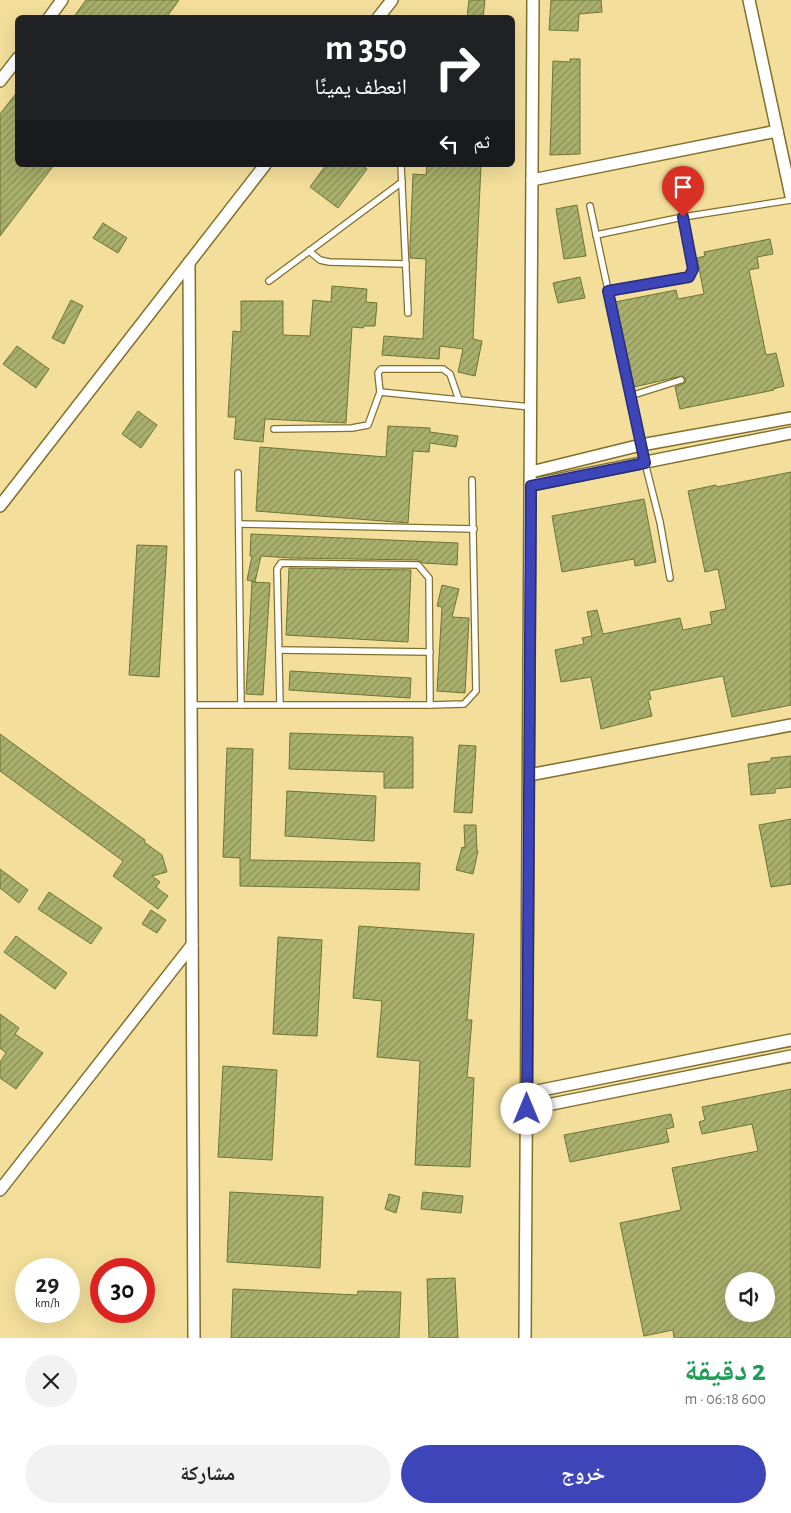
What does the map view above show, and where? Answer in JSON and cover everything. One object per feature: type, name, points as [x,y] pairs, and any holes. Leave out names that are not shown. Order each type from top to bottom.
[{"type":"street","points":[[51,15],[62,0]]},
{"type":"street","points":[[380,15],[392,0]]},
{"type":"street","points":[[525,1338],[533,0]]},
{"type":"street","points":[[749,0],[791,198]]},
{"type":"street","points":[[0,81],[15,62]]},
{"type":"street","points":[[532,180],[777,131]]},
{"type":"street","points":[[0,506],[262,167]]},
{"type":"street","points":[[189,263],[194,1338]]},
{"type":"street","points":[[530,472],[641,445],[791,418]]},
{"type":"street","points":[[531,486],[791,433]]},
{"type":"street","points":[[529,775],[791,725]]},
{"type":"street","points":[[0,1190],[192,945]]},
{"type":"street","points":[[527,1094],[791,1040]]},
{"type":"street","points":[[527,1109],[791,1056]]},
{"type":"lane","points":[[401,167],[408,314]]},
{"type":"lane","points":[[269,281],[402,182]]},
{"type":"lane","points":[[596,235],[791,198]]},
{"type":"lane","points":[[590,206],[630,396],[660,522],[670,578]]},
{"type":"lane","points":[[608,291],[689,277],[693,269],[683,217]]},
{"type":"lane","points":[[309,251],[320,260],[330,262],[406,264]]},
{"type":"lane","points":[[274,429],[352,428],[368,425],[380,392],[378,373],[381,370],[443,369],[450,374],[459,400]]},
{"type":"lane","points":[[630,396],[681,380]]},
{"type":"lane","points":[[380,392],[531,407]]},
{"type":"lane","points":[[238,473],[241,705]]},
{"type":"lane","points":[[191,705],[464,704],[476,690],[472,480]]},
{"type":"lane","points":[[239,524],[474,529]]},
{"type":"lane","points":[[280,705],[277,569],[281,563],[418,565],[428,578],[430,705]]},
{"type":"lane","points":[[279,650],[430,652]]},
{"type":"building","points":[[86,0],[179,0],[168,15],[75,15]]},
{"type":"building","points":[[469,0],[485,0],[483,15],[467,15]]},
{"type":"building","points":[[551,0],[601,0],[602,12],[579,14],[578,31],[549,30]]},
{"type":"building","points":[[570,59],[580,59],[580,154],[550,155],[553,61],[570,62]]},
{"type":"building","points":[[15,95],[15,167],[52,167],[0,236],[0,114]]},
{"type":"building","points":[[325,167],[364,167],[367,169],[338,208],[310,187]]},
{"type":"building","points":[[427,167],[481,167],[473,339],[482,341],[475,376],[458,372],[463,349],[440,346],[439,359],[382,355],[384,336],[423,339],[426,259],[410,258],[410,246],[413,174],[426,175]]},
{"type":"building","points":[[577,205],[586,256],[564,259],[556,209]]},
{"type":"building","points":[[103,223],[127,238],[118,253],[93,238]]},
{"type":"building","points":[[770,239],[773,254],[757,257],[759,268],[749,270],[766,355],[776,353],[784,386],[774,390],[680,409],[675,387],[685,383],[686,379],[682,376],[634,387],[615,302],[676,290],[678,299],[704,294],[697,258],[705,256],[704,252]]},
{"type":"building","points":[[580,277],[585,298],[558,303],[553,283]]},
{"type":"building","points":[[332,286],[367,289],[366,302],[377,303],[375,326],[352,327],[346,423],[265,419],[263,442],[234,439],[236,417],[228,417],[233,331],[241,332],[241,301],[283,301],[283,335],[310,336],[313,300],[331,302]]},
{"type":"building","points":[[71,300],[83,306],[64,344],[52,338]]},
{"type":"building","points":[[17,346],[49,369],[36,388],[3,364]]},
{"type":"building","points":[[138,411],[157,425],[141,448],[122,434]]},
{"type":"building","points":[[388,426],[430,428],[430,432],[458,436],[456,447],[430,443],[429,452],[413,451],[408,523],[256,511],[260,447],[386,457]]},
{"type":"building","points":[[791,472],[791,705],[732,717],[723,676],[649,691],[651,699],[648,700],[652,716],[601,729],[591,677],[561,682],[555,650],[584,644],[582,638],[592,636],[587,612],[597,610],[603,634],[680,618],[683,630],[712,624],[710,612],[726,609],[718,569],[705,572],[688,491]]},
{"type":"building","points":[[644,499],[656,562],[635,566],[634,559],[562,572],[552,516]]},
{"type":"building","points":[[251,534],[458,543],[457,565],[423,563],[418,560],[261,556],[255,582],[247,580],[252,556],[250,556]]},
{"type":"building","points":[[137,545],[167,546],[159,677],[129,675]]},
{"type":"building","points":[[289,568],[411,570],[408,642],[286,635]]},
{"type":"building","points":[[252,582],[270,583],[263,695],[246,694]]},
{"type":"building","points":[[442,585],[459,589],[452,617],[469,618],[465,693],[437,691],[442,607],[437,606]]},
{"type":"building","points":[[290,671],[411,678],[410,698],[289,690]]},
{"type":"building","points":[[290,733],[413,737],[413,788],[384,788],[384,772],[289,769]]},
{"type":"building","points":[[0,734],[145,840],[144,842],[162,855],[167,872],[152,876],[160,882],[156,887],[168,896],[158,909],[113,876],[123,861],[0,771]]},
{"type":"building","points":[[459,745],[476,746],[472,813],[454,812]]},
{"type":"building","points":[[227,748],[253,749],[250,860],[420,863],[419,890],[240,886],[240,858],[223,857]]},
{"type":"building","points":[[791,756],[791,787],[775,789],[775,793],[751,795],[748,764],[771,761],[771,758]]},
{"type":"building","points":[[287,791],[376,796],[374,841],[285,836]]},
{"type":"building","points":[[791,819],[791,884],[771,887],[759,825]]},
{"type":"building","points":[[464,825],[476,825],[478,851],[473,874],[456,870],[462,847],[465,848]]},
{"type":"building","points":[[0,869],[28,890],[19,903],[0,888]]},
{"type":"building","points":[[49,892],[102,928],[91,944],[38,909]]},
{"type":"building","points":[[151,910],[166,920],[157,933],[142,924]]},
{"type":"building","points":[[359,926],[474,934],[467,1020],[472,1020],[467,1077],[474,1078],[470,1167],[415,1165],[420,1061],[377,1057],[382,1001],[353,998]]},
{"type":"building","points":[[16,936],[67,973],[55,989],[4,952]]},
{"type":"building","points":[[278,937],[322,940],[317,1036],[273,1034]]},
{"type":"building","points":[[0,1014],[19,1028],[15,1034],[43,1053],[16,1089],[0,1078],[0,1062],[6,1053],[0,1048]]},
{"type":"building","points":[[223,1066],[277,1070],[272,1160],[218,1157]]},
{"type":"building","points":[[791,1089],[791,1338],[674,1338],[673,1330],[644,1336],[620,1223],[681,1210],[672,1168],[758,1151],[752,1124],[702,1134],[699,1122],[705,1120],[702,1107]]},
{"type":"building","points":[[671,1114],[674,1127],[666,1129],[669,1142],[570,1162],[564,1135]]},
{"type":"building","points":[[230,1192],[323,1197],[320,1268],[227,1262]]},
{"type":"building","points":[[423,1192],[463,1196],[461,1213],[421,1209]]},
{"type":"building","points":[[389,1194],[400,1197],[396,1213],[385,1209]]},
{"type":"building","points":[[455,1278],[458,1338],[429,1338],[427,1279]]},
{"type":"building","points":[[233,1289],[357,1295],[358,1291],[401,1292],[399,1338],[231,1338]]},
{"type":"route","points":[[527,1109],[531,486],[645,463],[608,291],[689,277],[693,269],[683,217]]}]
